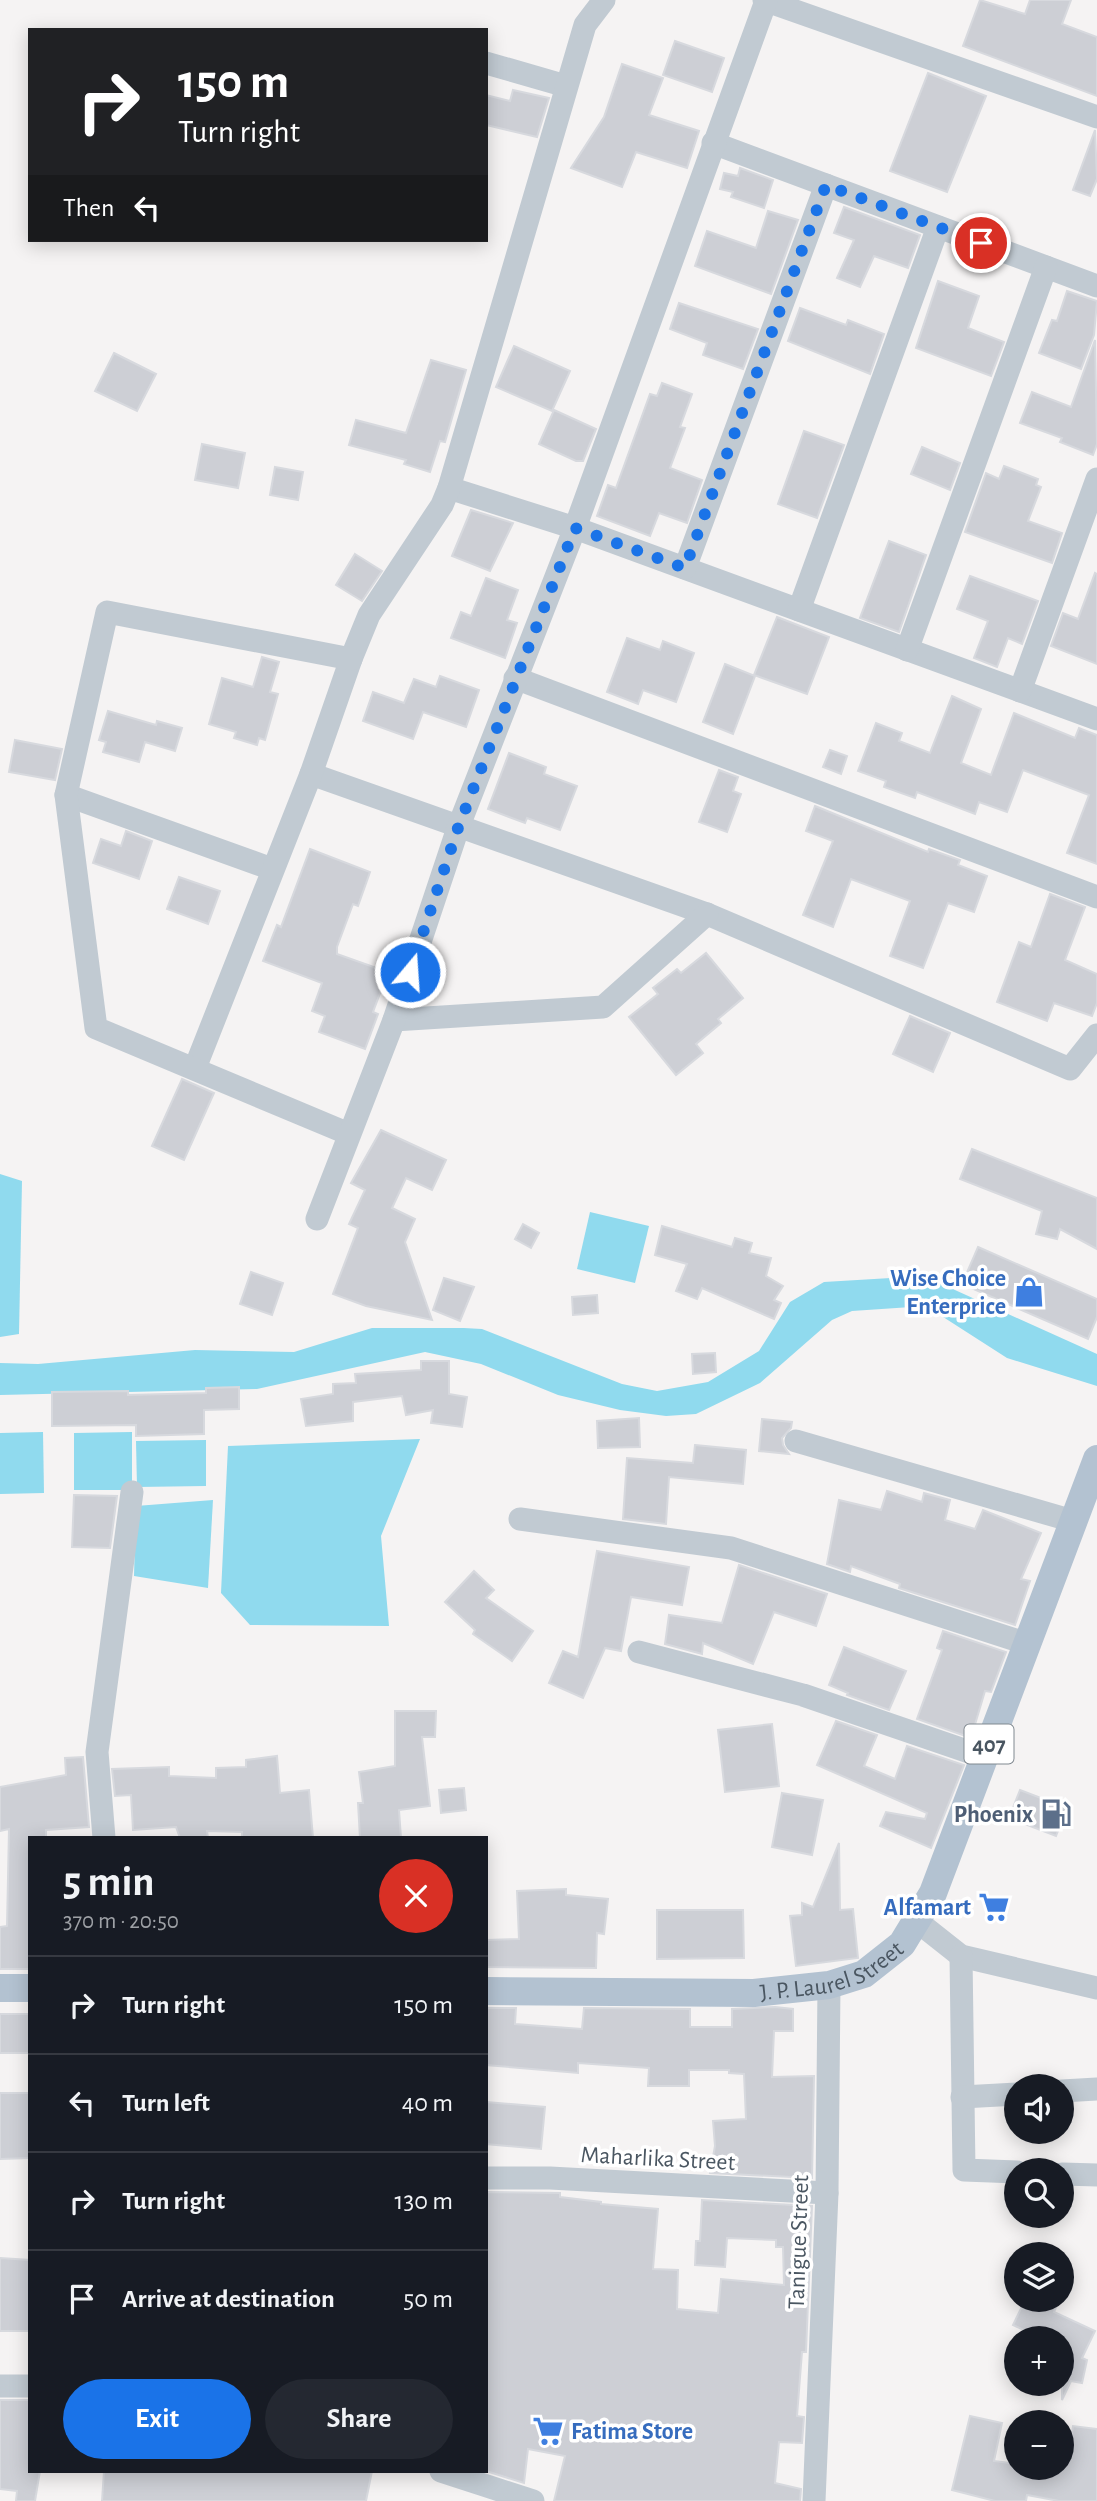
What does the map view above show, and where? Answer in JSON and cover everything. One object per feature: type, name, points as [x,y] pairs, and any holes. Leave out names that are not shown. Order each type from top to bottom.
[{"type":"main road","name":"J. P. Laurel Street","points":[[488,1991],[754,1993],[829,1985],[864,1973],[902,1944],[918,1922],[933,1893],[1097,1459]]},
{"type":"main road","points":[[0,1988],[28,1989]]},
{"type":"street","points":[[317,1219],[394,1020],[458,828],[575,528],[765,0],[1097,117]]},
{"type":"street","points":[[195,1068],[311,774],[369,615],[442,505],[449,488],[566,86],[585,25],[599,1]]},
{"type":"street","points":[[488,63],[566,86]]},
{"type":"street","points":[[713,143],[1097,286]]},
{"type":"street","points":[[685,568],[826,185]]},
{"type":"street","points":[[799,610],[938,227]]},
{"type":"street","points":[[907,650],[1046,267]]},
{"type":"street","points":[[1020,691],[1097,479]]},
{"type":"street","points":[[449,488],[575,528],[1097,719]]},
{"type":"street","points":[[349,1135],[96,1028],[66,795],[107,612],[351,659]]},
{"type":"street","points":[[515,678],[1097,897]]},
{"type":"street","points":[[311,774],[707,914],[1070,1069],[1097,1035]]},
{"type":"street","points":[[66,795],[272,869]]},
{"type":"street","points":[[394,1020],[603,1007],[707,914]]},
{"type":"street","points":[[796,1441],[1073,1521]]},
{"type":"street","points":[[104,1836],[97,1752],[132,1492]]},
{"type":"street","points":[[520,1519],[731,1548],[1028,1644]]},
{"type":"street","points":[[639,1652],[803,1695],[984,1757]]},
{"type":"street","points":[[918,1922],[961,1956],[1097,1989]]},
{"type":"street","points":[[961,1956],[964,2170],[1004,2172]]},
{"type":"street","name":"Tanigue Street","points":[[814,2501],[827,2193],[829,1985]]},
{"type":"street","points":[[1074,2090],[1097,2089]]},
{"type":"street","points":[[962,2097],[1004,2095]]},
{"type":"street","points":[[1074,2174],[1097,2175]]},
{"type":"street","name":"Maharlika Street","points":[[488,2178],[550,2178],[827,2193]]},
{"type":"street","points":[[0,2386],[28,2386]]},
{"type":"street","points":[[447,2473],[533,2501]]},
{"type":"water","points":[[0,1174],[22,1181],[19,1334],[0,1337]]},
{"type":"water","points":[[590,1212],[649,1226],[635,1283],[577,1269]]},
{"type":"water","points":[[924,1276],[1097,1354],[1097,1386],[1007,1358],[926,1306],[852,1311],[832,1320],[760,1383],[696,1414],[666,1416],[620,1410],[558,1395],[481,1364],[425,1352],[257,1389],[0,1395],[0,1363],[38,1364],[195,1350],[294,1352],[372,1328],[482,1329],[622,1384],[657,1391],[708,1382],[759,1351],[790,1302],[824,1282]]},
{"type":"water","points":[[43,1432],[44,1493],[0,1494],[0,1433]]},
{"type":"water","points":[[132,1432],[132,1490],[74,1490],[74,1433]]},
{"type":"water","points":[[420,1439],[381,1536],[389,1626],[250,1625],[221,1593],[228,1446]]},
{"type":"water","points":[[206,1440],[206,1486],[137,1487],[136,1441]]},
{"type":"water","points":[[213,1500],[208,1588],[134,1576],[136,1506]]},
{"type":"building","points":[[980,0],[1025,14],[1030,0],[1071,0],[1062,24],[1097,37],[1097,96],[963,46]]},
{"type":"building","points":[[675,41],[724,58],[712,92],[663,75]]},
{"type":"building","points":[[622,64],[663,78],[649,115],[699,131],[687,168],[636,152],[622,187],[571,168],[604,117]]},
{"type":"building","points":[[928,73],[986,96],[947,192],[890,171]]},
{"type":"building","points":[[513,90],[549,98],[537,137],[488,125],[488,96],[510,101]]},
{"type":"building","points":[[1095,130],[1097,179],[1090,196],[1073,190]]},
{"type":"building","points":[[740,168],[773,180],[764,208],[731,197],[733,192],[720,189],[724,173],[738,176]]},
{"type":"building","points":[[844,207],[920,235],[908,268],[874,256],[860,287],[837,278],[854,240],[834,233]]},
{"type":"building","points":[[768,211],[798,220],[771,294],[695,266],[707,231],[756,248]]},
{"type":"building","points":[[938,281],[979,296],[968,328],[1004,342],[991,376],[916,348]]},
{"type":"building","points":[[1067,291],[1097,301],[1094,335],[1081,369],[1039,353],[1052,320],[1057,321]]},
{"type":"building","points":[[679,303],[758,329],[743,369],[703,355],[707,343],[670,329]]},
{"type":"building","points":[[800,308],[846,325],[848,320],[884,334],[870,374],[788,341]]},
{"type":"building","points":[[1095,340],[1097,444],[1093,455],[1060,442],[1062,438],[1020,423],[1032,392],[1071,407]]},
{"type":"building","points":[[514,346],[570,371],[552,411],[496,387]]},
{"type":"building","points":[[114,353],[156,374],[137,411],[95,391]]},
{"type":"building","points":[[431,360],[466,370],[445,442],[440,441],[430,472],[404,464],[406,460],[349,445],[356,420],[406,433]]},
{"type":"building","points":[[662,383],[692,394],[680,427],[685,428],[670,468],[702,480],[687,523],[659,513],[650,536],[597,516],[608,485],[616,488],[650,394],[657,396]]},
{"type":"building","points":[[554,410],[596,429],[583,461],[576,461],[539,444]]},
{"type":"building","points":[[804,431],[844,445],[817,518],[778,504]]},
{"type":"building","points":[[202,444],[245,453],[238,488],[195,480]]},
{"type":"building","points":[[922,447],[960,463],[950,490],[911,474]]},
{"type":"building","points":[[1004,466],[1038,479],[1036,485],[1041,487],[1028,521],[1062,533],[1052,563],[965,532],[986,473],[999,479]]},
{"type":"building","points":[[275,467],[303,472],[298,500],[270,495]]},
{"type":"building","points":[[471,510],[513,523],[490,571],[452,556]]},
{"type":"building","points":[[889,541],[926,555],[899,632],[860,618]]},
{"type":"building","points":[[355,554],[382,571],[362,601],[336,585]]},
{"type":"building","points":[[1095,573],[1097,664],[1051,646],[1063,613],[1078,619]]},
{"type":"building","points":[[970,576],[1038,601],[1022,644],[1008,638],[997,667],[974,658],[988,621],[957,609]]},
{"type":"building","points":[[486,578],[518,590],[507,620],[517,623],[505,658],[451,638],[461,612],[471,616]]},
{"type":"building","points":[[777,617],[829,637],[807,694],[754,675]]},
{"type":"building","points":[[627,638],[660,650],[663,641],[694,653],[676,702],[643,690],[638,704],[607,692]]},
{"type":"building","points":[[262,657],[279,662],[270,692],[278,694],[265,740],[259,738],[257,745],[234,738],[236,732],[209,724],[222,678],[253,687]]},
{"type":"building","points":[[725,664],[755,676],[733,734],[703,722]]},
{"type":"building","points":[[440,676],[479,690],[466,727],[423,712],[413,739],[363,721],[373,692],[404,703],[414,679],[436,687]]},
{"type":"building","points":[[952,696],[981,709],[961,763],[991,775],[1014,713],[1075,738],[1079,728],[1097,735],[1097,864],[1067,853],[1089,795],[1023,770],[1007,812],[979,802],[975,814],[917,792],[915,798],[884,787],[886,781],[858,771],[876,723],[902,733],[899,741],[930,753]]},
{"type":"building","points":[[108,711],[156,725],[157,721],[182,728],[175,751],[145,742],[139,762],[103,752],[106,742],[99,740]]},
{"type":"building","points":[[15,740],[62,749],[55,780],[9,772]]},
{"type":"building","points":[[830,750],[847,756],[841,774],[823,767]]},
{"type":"building","points":[[509,753],[546,767],[544,774],[577,786],[560,830],[527,818],[525,823],[488,809]]},
{"type":"building","points":[[719,770],[738,777],[733,791],[741,794],[727,832],[699,822]]},
{"type":"building","points":[[815,806],[928,852],[929,849],[960,860],[958,865],[987,876],[974,912],[948,903],[923,968],[890,956],[910,901],[851,879],[833,927],[803,915],[833,841],[806,831]]},
{"type":"building","points":[[126,831],[152,841],[139,879],[93,863],[101,839],[121,846]]},
{"type":"building","points":[[310,849],[370,872],[358,906],[353,904],[337,947],[337,954],[388,972],[373,1012],[378,1014],[365,1049],[319,1032],[325,1016],[312,1011],[322,983],[263,961],[277,925],[281,927]]},
{"type":"building","points":[[179,877],[220,891],[208,924],[167,909]]},
{"type":"building","points":[[1050,894],[1085,907],[1065,960],[1097,974],[1097,1003],[1092,1016],[1054,1003],[1047,1021],[997,1002],[1019,942],[1031,947]]},
{"type":"building","points":[[706,953],[743,998],[718,1019],[721,1023],[696,1044],[703,1053],[676,1075],[629,1017],[658,994],[653,988],[677,969],[681,973]]},
{"type":"building","points":[[910,1016],[950,1033],[933,1072],[893,1054]]},
{"type":"building","points":[[182,1079],[214,1093],[184,1160],[152,1146]]},
{"type":"building","points":[[381,1130],[446,1160],[432,1190],[406,1178],[392,1208],[415,1219],[405,1242],[432,1320],[366,1306],[333,1294],[358,1228],[349,1224],[365,1190],[351,1183]]},
{"type":"building","points":[[972,1149],[1097,1198],[1097,1249],[1060,1229],[1057,1239],[1036,1234],[1042,1211],[960,1179]]},
{"type":"building","points":[[523,1224],[539,1233],[531,1248],[515,1239]]},
{"type":"building","points":[[662,1226],[732,1247],[735,1238],[752,1243],[749,1253],[771,1258],[766,1276],[783,1286],[774,1300],[781,1303],[774,1319],[702,1288],[697,1299],[676,1291],[687,1264],[655,1255]]},
{"type":"building","name":"Wise Choice Enterprice","points":[[978,1247],[1097,1299],[1097,1317],[1088,1339],[962,1284]]},
{"type":"building","points":[[251,1272],[283,1283],[272,1315],[240,1304]]},
{"type":"building","points":[[444,1278],[474,1287],[460,1321],[433,1310]]},
{"type":"building","points":[[597,1295],[598,1313],[573,1315],[572,1297]]},
{"type":"building","points":[[715,1353],[716,1372],[693,1374],[692,1354]]},
{"type":"building","points":[[421,1361],[449,1361],[449,1394],[467,1397],[462,1427],[431,1423],[433,1410],[406,1415],[402,1396],[353,1402],[353,1421],[306,1426],[301,1399],[333,1394],[333,1384],[356,1383],[355,1374],[421,1370]]},
{"type":"building","points":[[239,1387],[239,1409],[204,1410],[204,1434],[136,1436],[136,1425],[52,1426],[52,1392],[128,1391],[128,1395],[206,1393],[206,1388]]},
{"type":"building","points":[[639,1418],[640,1447],[598,1448],[597,1421]]},
{"type":"building","points":[[762,1419],[792,1422],[791,1428],[782,1438],[789,1454],[759,1451]]},
{"type":"building","points":[[695,1445],[746,1450],[743,1484],[669,1477],[666,1524],[623,1519],[627,1458],[693,1463]]},
{"type":"building","points":[[887,1491],[922,1502],[924,1493],[950,1500],[945,1520],[975,1529],[983,1510],[1041,1533],[1021,1579],[1030,1581],[1015,1625],[899,1588],[900,1584],[851,1566],[850,1572],[827,1564],[839,1500],[881,1510]]},
{"type":"building","points":[[74,1495],[117,1496],[110,1548],[72,1547]]},
{"type":"building","points":[[597,1551],[689,1567],[682,1605],[631,1597],[621,1651],[605,1648],[583,1698],[549,1683],[563,1651],[578,1657]]},
{"type":"building","points":[[739,1565],[827,1594],[816,1626],[774,1612],[753,1664],[703,1643],[702,1654],[665,1644],[669,1615],[722,1623]]},
{"type":"building","points":[[474,1571],[494,1590],[486,1598],[533,1631],[512,1661],[473,1634],[475,1630],[445,1602]]},
{"type":"building","points":[[943,1631],[1006,1652],[991,1692],[985,1691],[971,1738],[917,1719],[942,1650],[937,1648]]},
{"type":"building","points":[[844,1647],[906,1671],[889,1710],[847,1695],[848,1693],[829,1685]]},
{"type":"building","points":[[395,1711],[436,1711],[435,1737],[422,1737],[430,1806],[399,1810],[401,1836],[360,1836],[358,1803],[363,1803],[359,1772],[395,1766]]},
{"type":"building","points":[[836,1721],[877,1735],[864,1766],[895,1779],[907,1746],[964,1765],[931,1848],[880,1826],[886,1812],[925,1819],[927,1813],[817,1765]]},
{"type":"building","points":[[772,1724],[779,1786],[725,1792],[718,1730]]},
{"type":"building","points":[[277,1756],[280,1793],[309,1790],[313,1836],[242,1836],[242,1832],[207,1831],[208,1836],[179,1836],[176,1827],[133,1830],[131,1795],[115,1796],[112,1769],[169,1767],[169,1776],[216,1778],[216,1768],[246,1767],[246,1760]]},
{"type":"building","points":[[83,1757],[89,1827],[46,1830],[46,1836],[28,1836],[28,1969],[0,1969],[0,1927],[7,1926],[9,1829],[0,1831],[0,1787],[66,1775],[65,1758]]},
{"type":"building","points":[[464,1788],[466,1810],[441,1813],[439,1790]]},
{"type":"building","points":[[1020,1790],[1067,1808],[1056,1836],[1009,1818]]},
{"type":"building","points":[[782,1793],[823,1800],[812,1855],[772,1847]]},
{"type":"building","points":[[839,1843],[840,1910],[853,1909],[858,1958],[796,1966],[790,1916],[802,1915],[802,1903],[813,1907]]},
{"type":"building","points":[[566,1889],[566,1895],[608,1899],[604,1934],[597,1933],[596,1968],[488,1967],[488,1940],[519,1939],[517,1891]]},
{"type":"building","points":[[657,1910],[743,1910],[744,1958],[657,1959]]},
{"type":"building","points":[[488,2008],[516,2008],[515,2024],[582,2029],[584,2008],[690,2009],[690,2027],[732,2027],[732,2009],[793,2009],[793,2031],[774,2031],[772,2077],[814,2076],[812,2178],[710,2173],[715,2146],[713,2121],[746,2119],[744,2074],[729,2073],[729,2070],[689,2070],[689,2086],[648,2086],[649,2068],[578,2063],[578,2073],[488,2065]]},
{"type":"building","points":[[0,2014],[28,2014],[28,2053],[0,2053]]},
{"type":"building","points":[[0,2093],[28,2093],[28,2158],[0,2159]]},
{"type":"building","points":[[488,2102],[545,2107],[541,2149],[488,2144]]},
{"type":"building","points":[[488,2192],[560,2193],[560,2197],[601,2204],[658,2209],[653,2269],[678,2270],[677,2309],[718,2313],[721,2279],[784,2285],[783,2247],[776,2247],[776,2240],[727,2238],[725,2267],[695,2265],[696,2241],[700,2241],[702,2200],[812,2206],[806,2352],[802,2352],[797,2416],[804,2417],[802,2443],[779,2442],[775,2483],[801,2489],[800,2501],[554,2501],[565,2456],[528,2449],[524,2483],[488,2472]]},
{"type":"building","points":[[0,2258],[28,2260],[28,2331],[0,2331]]},
{"type":"building","points":[[1019,2312],[1054,2312],[1095,2331],[1082,2358],[1087,2360],[1082,2383],[1074,2382],[1074,2326],[1013,2325]]},
{"type":"building","points":[[0,2400],[28,2400],[28,2473],[40,2473],[35,2501],[16,2501],[17,2491],[0,2489]]},
{"type":"building","points":[[970,2416],[1002,2423],[994,2461],[1004,2462],[1004,2480],[1074,2480],[1074,2426],[1097,2429],[1097,2501],[1059,2501],[1027,2495],[1026,2501],[995,2501],[952,2490]]},
{"type":"building","points":[[104,2473],[372,2473],[366,2501],[102,2501]]},
{"type":"place","name":"Wise Choice Enterprice","points":[[1029,1292]]},
{"type":"place","name":"Phoenix","points":[[1056,1814]]},
{"type":"place","name":"Alfamart","points":[[994,1907]]},
{"type":"place","name":"Fatima Store","points":[[548,2431]]},
{"type":"route","points":[[410,972],[458,828],[575,528],[685,568],[826,185],[981,243]]}]
